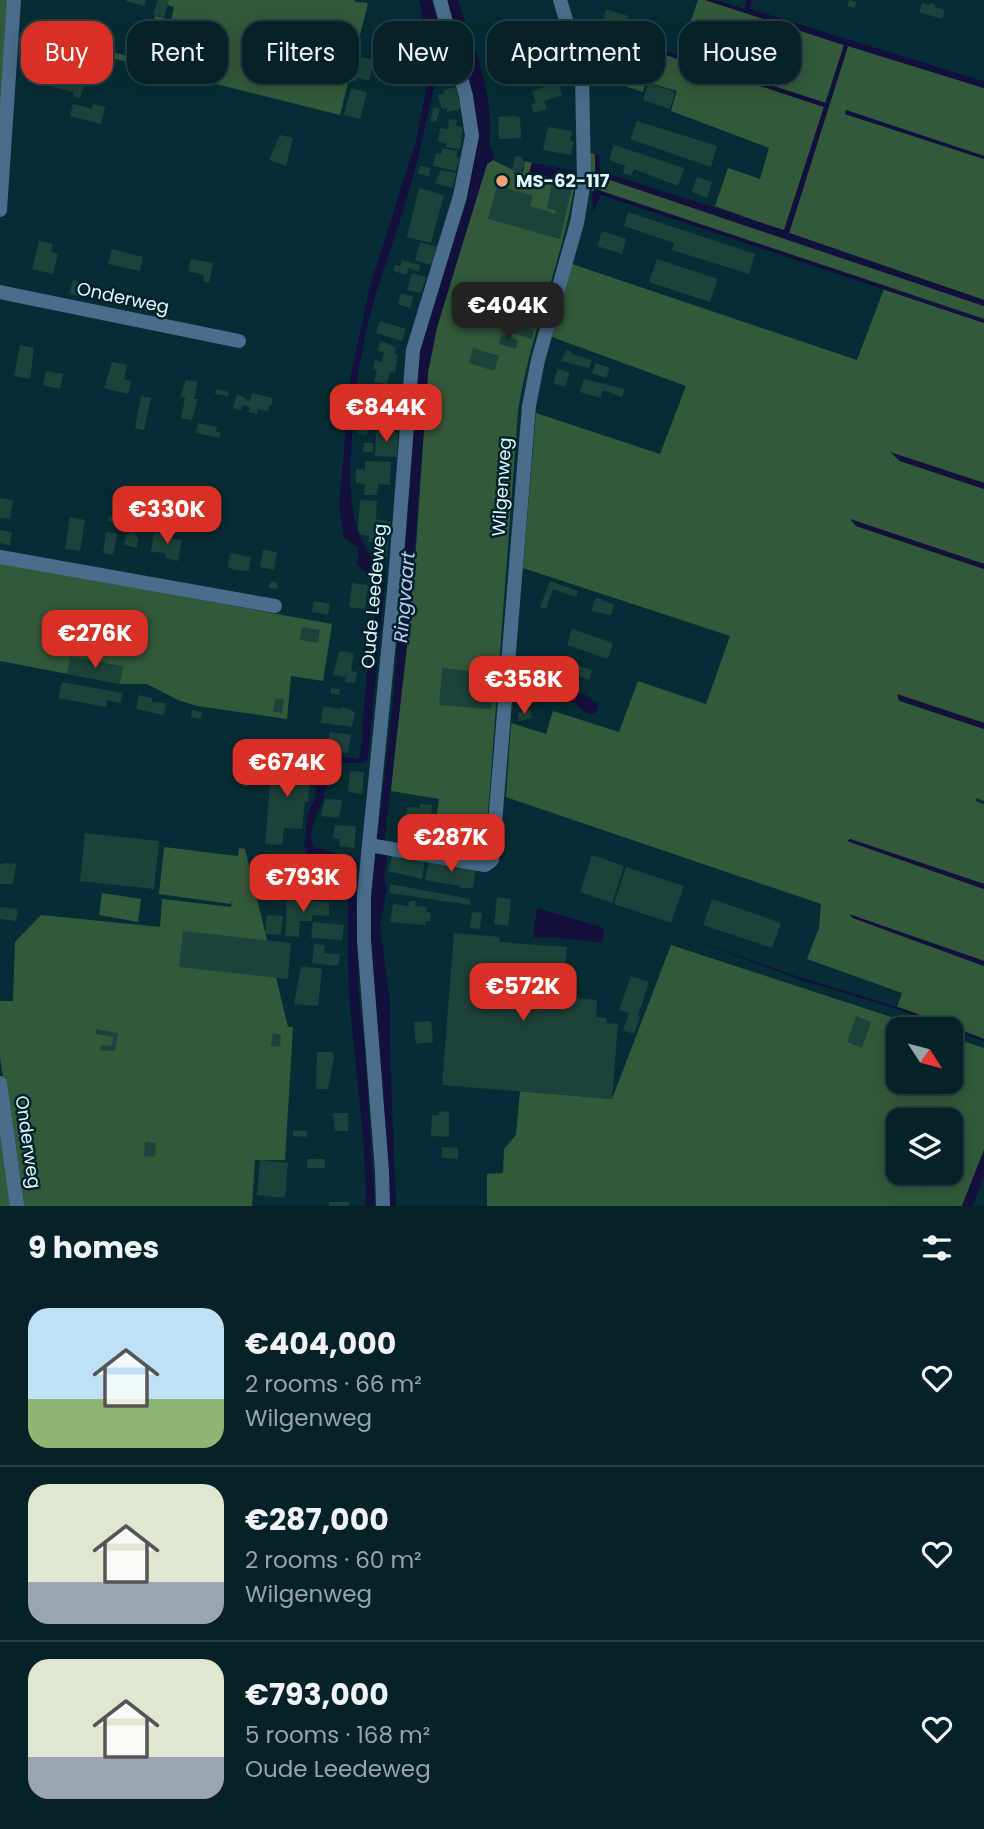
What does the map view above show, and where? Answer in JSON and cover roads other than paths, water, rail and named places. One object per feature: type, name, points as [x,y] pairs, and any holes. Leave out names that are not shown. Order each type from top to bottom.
[{"type":"street","points":[[0,210],[14,0]]},
{"type":"street","name":"Oude Leedeweg","points":[[383,1206],[364,940],[364,896],[372,845],[413,350],[460,196],[472,136],[466,96],[440,0]]},
{"type":"street","name":"Wilgenweg","points":[[372,845],[485,864],[492,859],[529,405],[538,360],[577,223],[584,181],[582,73],[560,0]]},
{"type":"street","name":"Onderweg","points":[[0,292],[239,341]]},
{"type":"street","points":[[0,557],[275,606]]},
{"type":"street","name":"Onderweg","points":[[0,1083],[18,1206]]},
{"type":"water","points":[[419,0],[432,0],[437,21],[424,21]]},
{"type":"water","points":[[446,0],[458,0],[465,21],[452,21]]},
{"type":"water","points":[[705,0],[716,0],[744,9],[747,0],[752,0],[750,9],[789,21],[770,21]]},
{"type":"water","points":[[801,25],[983,81],[984,79],[984,88],[848,46],[789,233],[984,300],[984,306],[595,175],[595,154],[599,154],[600,171],[784,230],[824,107],[754,84],[767,84],[826,103],[844,45],[801,31]]},
{"type":"water","name":"Ringvaart","points":[[473,44],[486,90],[489,145],[494,153],[493,160],[487,164],[437,327],[428,372],[408,638],[385,838],[388,852],[384,879],[387,890],[380,926],[390,1002],[396,1206],[390,1206],[369,887],[376,850],[393,700],[418,359],[421,341],[466,204],[478,131],[470,84],[473,84]]},
{"type":"water","points":[[665,51],[679,55],[679,59],[665,55]]},
{"type":"water","points":[[427,84],[435,84],[411,186],[367,328],[358,377],[351,453],[354,517],[365,546],[386,571],[368,760],[364,763],[332,763],[312,836],[314,847],[356,860],[358,863],[356,905],[359,999],[375,1206],[366,1206],[363,1131],[349,989],[348,871],[346,867],[332,861],[308,856],[304,844],[308,813],[315,798],[322,754],[359,759],[363,737],[369,653],[379,592],[374,579],[357,565],[359,548],[344,538],[339,505],[351,374],[370,286],[416,141]]},
{"type":"water","points":[[846,110],[984,156],[984,159],[845,114]]},
{"type":"water","points":[[532,163],[580,172],[580,184],[529,173]]},
{"type":"water","points":[[595,189],[984,319],[984,323],[601,195],[593,212],[592,192]]},
{"type":"water","points":[[890,452],[984,483],[984,489],[900,461]]},
{"type":"water","points":[[850,519],[984,564],[984,569],[856,526]]},
{"type":"water","points":[[568,682],[571,692],[584,694],[598,704],[598,709],[593,714],[586,713],[557,690],[559,684]]},
{"type":"water","points":[[897,694],[984,723],[984,729],[899,700]]},
{"type":"water","points":[[850,839],[984,884],[984,889],[847,841]]},
{"type":"water","points":[[537,908],[604,928],[602,943],[533,937]]},
{"type":"water","points":[[849,914],[984,961],[984,966],[853,918]]},
{"type":"water","points":[[677,934],[796,976],[925,1017],[919,1017],[798,979]]},
{"type":"water","points":[[963,1031],[984,1039],[963,1033]]},
{"type":"water","points":[[984,1150],[984,1176],[973,1206],[962,1206]]},
{"type":"place","name":"MS-62-117","points":[[502,181]]}]
